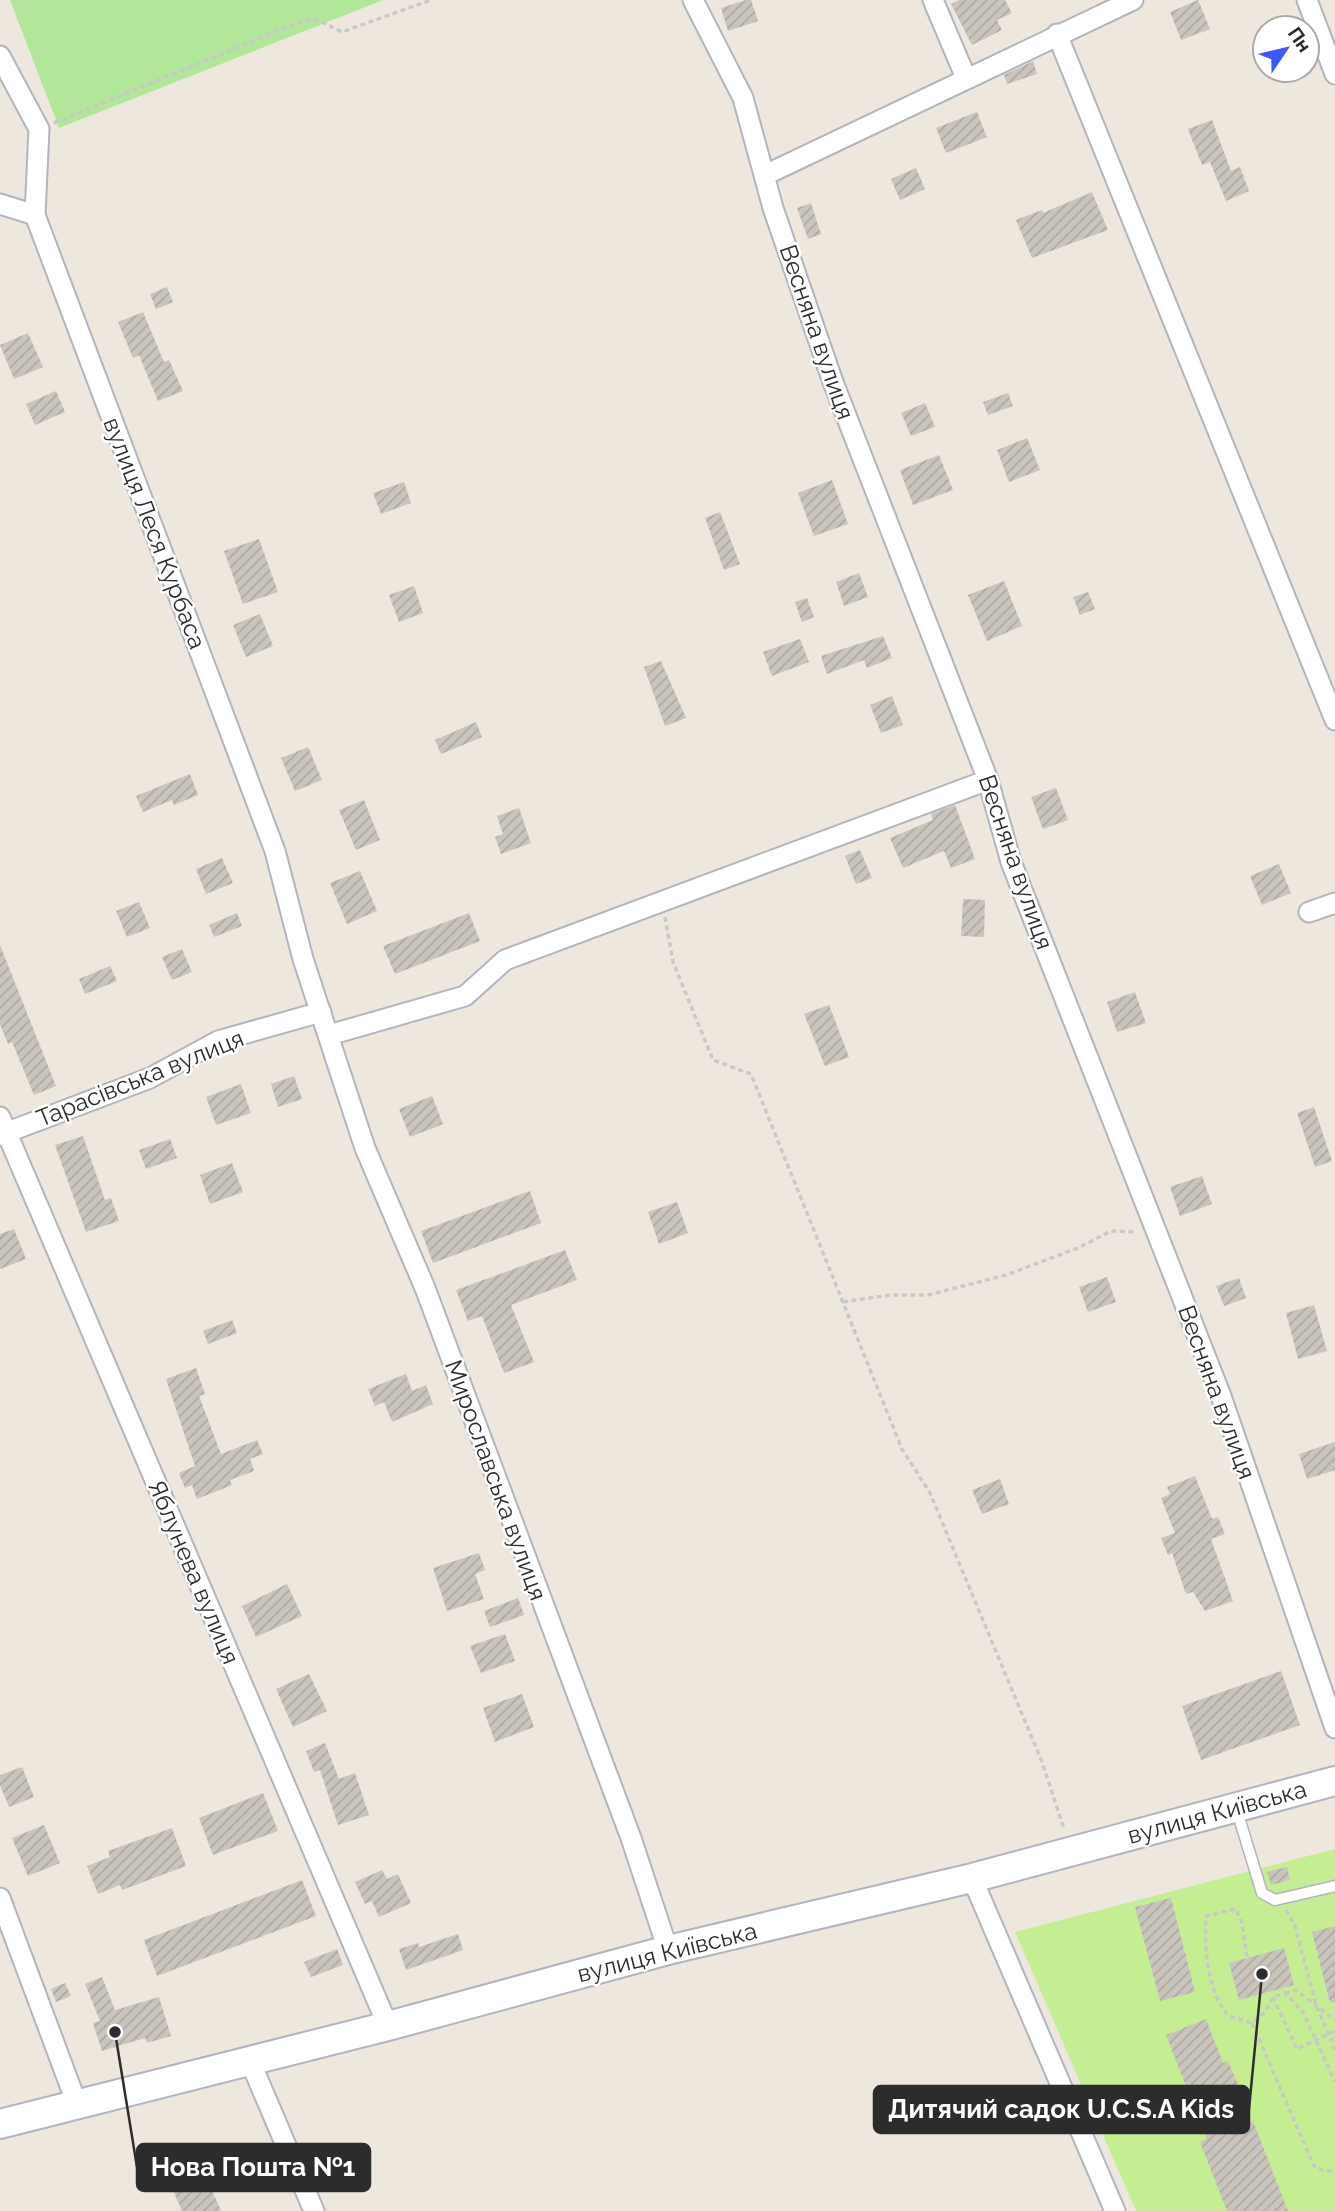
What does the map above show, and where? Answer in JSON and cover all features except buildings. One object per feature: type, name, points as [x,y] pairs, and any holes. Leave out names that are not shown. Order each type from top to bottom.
[{"type":"street","name":"Весняна вулиця","points":[[693,0],[743,98],[773,208],[833,382],[988,779],[1011,862],[1221,1396],[1335,1728]]},
{"type":"street","points":[[933,0],[966,78]]},
{"type":"street","points":[[765,175],[1133,0]]},
{"type":"street","points":[[1307,0],[1335,74]]},
{"type":"street","points":[[1057,34],[1335,720]]},
{"type":"street","points":[[0,56],[39,129]]},
{"type":"street","name":"вулиця Леся Курбаса","points":[[39,129],[35,215],[275,851],[303,959],[321,1012]]},
{"type":"street","points":[[0,204],[35,215]]},
{"type":"street","points":[[329,1035],[464,996],[505,960],[988,779]]},
{"type":"street","points":[[1309,912],[1335,903]]},
{"type":"street","name":"Мирославська вулиця","points":[[321,1012],[365,1147],[430,1301],[631,1838],[667,1950]]},
{"type":"street","name":"Тарасівська вулиця","points":[[2,1128],[150,1078],[218,1041],[321,1012]]},
{"type":"street","name":"Яблунева вулиця","points":[[2,1128],[388,2026]]},
{"type":"street","name":"вулиця Київська","points":[[0,2124],[388,2026],[667,1950],[972,1878],[1335,1780]]},
{"type":"street","points":[[972,1878],[1115,2211]]},
{"type":"street","points":[[0,1898],[78,2106]]},
{"type":"street","points":[[250,2061],[314,2211]]},
{"type":"lane","points":[[1236,1807],[1262,1893],[1267,1899],[1280,1899],[1335,1886]]},
{"type":"path","points":[[39,129],[292,25],[314,18],[342,32],[431,0]]},
{"type":"path","points":[[662,900],[673,962],[713,1060],[751,1074],[902,1449],[930,1493],[1042,1762],[1072,1851]]},
{"type":"path","points":[[843,1302],[891,1295],[928,1295],[1006,1275],[1078,1248],[1111,1231],[1157,1233]]},
{"type":"path","points":[[1280,1899],[1295,1926],[1316,2005],[1335,2049]]},
{"type":"path","points":[[1247,1957],[1242,1923],[1236,1909],[1206,1916],[1204,1941],[1217,1997],[1228,2016],[1252,2023]]},
{"type":"path","points":[[1252,2023],[1265,2012],[1273,1997],[1296,1990],[1335,2020]]},
{"type":"path","points":[[1284,1993],[1303,2012],[1335,2082]]},
{"type":"path","points":[[1273,1997],[1297,2049],[1335,2031]]},
{"type":"path","points":[[1252,2023],[1314,2166],[1324,2171],[1335,2170]]},
{"type":"green space","points":[[10,0],[383,0],[59,128]]},
{"type":"green space","points":[[1335,1849],[1335,2211],[1136,2211],[1015,1932]]},
{"type":"place","name":"Дитячий садок U.C.S.A Kids","points":[[1262,1974]]},
{"type":"place","name":"Нова Пошта №1","points":[[115,2032]]}]
